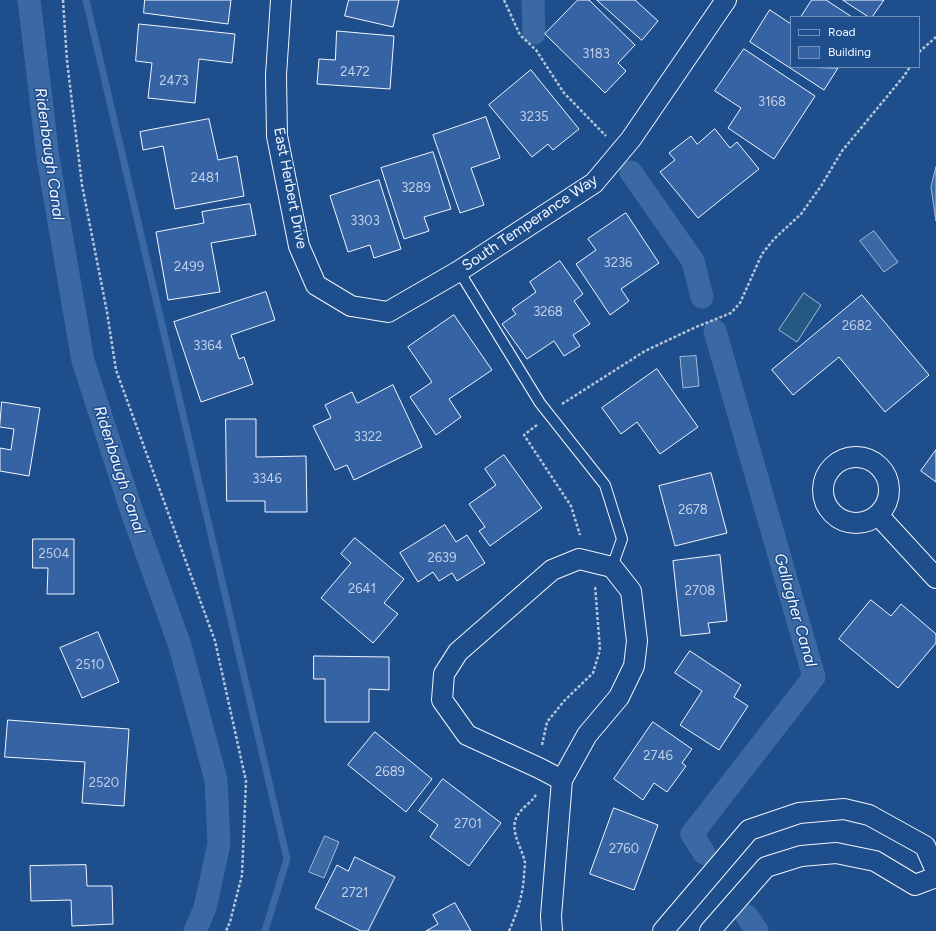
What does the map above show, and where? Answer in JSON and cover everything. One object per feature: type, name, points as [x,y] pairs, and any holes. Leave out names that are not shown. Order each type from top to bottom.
[{"type":"street","name":"East Herbert Drive","points":[[281,0],[276,75],[277,136],[299,246],[316,285],[350,306]]},
{"type":"street","name":"South Temperance Way","points":[[350,306],[388,312],[459,271],[594,183],[631,139],[726,0]]},
{"type":"street","points":[[878,515],[936,578]]},
{"type":"street","points":[[552,931],[551,916],[562,780],[587,735],[619,698],[634,666],[637,641],[631,591],[612,567],[579,559],[552,570],[458,652],[444,674],[442,700],[467,735],[562,780]]},
{"type":"street","points":[[663,931],[749,830],[800,813],[844,809],[870,815],[925,846],[936,871]]},
{"type":"street","points":[[710,931],[766,867],[800,856],[836,853],[875,861],[915,884],[936,876]]},
{"type":"lane","points":[[459,271],[548,415],[605,485],[622,539],[612,567]]},
{"type":"path","points":[[63,0],[67,61],[82,185],[107,312],[116,370],[215,641],[246,781],[242,876],[230,922],[226,931]]},
{"type":"path","points":[[504,0],[520,35],[536,50],[564,93],[608,138]]},
{"type":"path","points":[[920,51],[936,37]]},
{"type":"path","points":[[580,535],[570,506],[524,435],[567,400],[646,351],[696,327],[731,313],[740,303],[762,254],[774,239],[801,214],[821,186],[842,151],[909,68]]},
{"type":"path","points":[[542,745],[547,722],[566,700],[593,673],[600,650],[595,582]]},
{"type":"path","points":[[509,931],[518,913],[523,886],[525,863],[517,843],[515,822],[520,810],[536,796],[536,793]]},
{"type":"shaded area","points":[[936,167],[936,221],[931,187]]},
{"type":"shaded area","points":[[874,231],[898,262],[884,272],[860,241]]},
{"type":"shaded area","points":[[804,293],[821,305],[797,342],[779,330]]},
{"type":"shaded area","points":[[696,356],[699,386],[683,388],[680,357]]},
{"type":"shaded area","points":[[325,836],[339,842],[324,878],[309,872]]},
{"type":"building","points":[[145,0],[231,0],[228,24],[144,13]]},
{"type":"building","points":[[349,0],[399,0],[393,27],[345,16]]},
{"type":"building","points":[[578,0],[589,0],[635,45],[618,63],[626,71],[605,93],[545,34]]},
{"type":"building","points":[[597,0],[635,0],[658,21],[642,40]]},
{"type":"building","points":[[812,0],[826,0],[850,16],[802,16]]},
{"type":"building","points":[[843,0],[884,0],[873,16],[867,16]]},
{"type":"building","points":[[770,10],[790,23],[790,68],[750,42]]},
{"type":"building","points":[[139,24],[235,34],[232,63],[199,59],[195,103],[148,98],[152,63],[136,61]]},
{"type":"building","points":[[337,31],[394,36],[390,89],[317,84],[319,59],[335,60]]},
{"type":"building","points":[[744,49],[815,96],[774,159],[728,128],[741,108],[715,91]]},
{"type":"building","points":[[790,68],[838,68],[824,90]]},
{"type":"building","points":[[531,70],[579,129],[553,150],[548,144],[532,157],[489,105]]},
{"type":"building","points":[[486,117],[500,158],[471,168],[484,205],[460,213],[433,135]]},
{"type":"building","points":[[209,119],[218,160],[237,156],[244,196],[175,209],[163,146],[143,150],[140,132]]},
{"type":"building","points":[[715,129],[730,148],[737,142],[759,169],[698,218],[660,172],[675,160],[669,153],[691,136],[697,144]]},
{"type":"building","points":[[433,152],[451,209],[424,217],[429,231],[404,239],[381,168]]},
{"type":"building","points":[[379,180],[401,249],[374,258],[370,245],[348,252],[330,196]]},
{"type":"building","points":[[250,204],[256,235],[211,243],[220,292],[168,300],[156,232],[204,223],[202,212]]},
{"type":"building","points":[[626,213],[659,263],[621,289],[629,301],[610,315],[576,264],[596,250],[588,239]]},
{"type":"building","points":[[560,261],[583,294],[574,301],[590,324],[573,335],[580,346],[564,356],[554,341],[527,359],[502,324],[516,314],[512,309],[536,292],[530,282]]},
{"type":"building","points":[[266,292],[275,320],[231,335],[239,359],[244,357],[253,384],[201,402],[174,322]]},
{"type":"building","points":[[862,295],[929,375],[885,412],[839,357],[793,395],[772,370]]},
{"type":"building","points":[[454,315],[492,370],[449,399],[461,417],[436,435],[410,397],[432,382],[408,347]]},
{"type":"building","points":[[657,369],[698,427],[660,454],[637,422],[621,434],[602,408]]},
{"type":"building","points":[[393,385],[422,447],[354,480],[347,465],[335,470],[313,426],[331,418],[325,405],[352,392],[357,403]]},
{"type":"building","points":[[2,402],[40,408],[29,476],[0,471],[0,448],[11,450],[14,429],[0,427]]},
{"type":"building","points":[[226,419],[256,419],[256,457],[306,456],[307,512],[265,512],[265,501],[227,501]]},
{"type":"building","points":[[936,450],[936,482],[921,471]]},
{"type":"building","points":[[504,455],[542,508],[490,546],[479,531],[485,527],[469,504],[496,485],[485,469]]},
{"type":"building","points":[[711,473],[727,533],[675,546],[659,486]]},
{"type":"building","points":[[445,525],[456,542],[467,535],[485,563],[457,581],[452,573],[439,581],[433,572],[418,582],[400,553]]},
{"type":"building","points":[[355,538],[404,579],[384,603],[398,614],[373,643],[321,598],[351,563],[341,554]]},
{"type":"building","points":[[33,539],[74,539],[74,594],[47,594],[48,568],[33,568]]},
{"type":"building","points":[[720,555],[727,621],[708,623],[710,633],[681,636],[673,561]]},
{"type":"building","points":[[871,600],[891,616],[901,604],[936,634],[936,643],[898,688],[839,639]]},
{"type":"building","points":[[98,632],[119,682],[82,698],[60,648]]},
{"type":"building","points":[[690,651],[741,685],[734,697],[748,706],[719,750],[680,725],[702,691],[675,673]]},
{"type":"building","points":[[314,656],[389,657],[389,690],[369,689],[369,722],[325,722],[325,679],[314,679]]},
{"type":"building","points":[[8,720],[129,729],[124,806],[82,803],[85,762],[5,757]]},
{"type":"building","points":[[653,722],[692,749],[682,763],[686,766],[667,792],[654,783],[643,800],[614,779]]},
{"type":"building","points":[[375,732],[432,779],[406,812],[348,765]]},
{"type":"building","points":[[443,779],[501,823],[469,866],[430,837],[438,825],[419,811]]},
{"type":"building","points":[[614,808],[658,825],[634,890],[590,874]]},
{"type":"building","points":[[355,857],[395,877],[368,931],[361,931],[315,908],[337,865],[348,871]]},
{"type":"building","points":[[86,865],[87,886],[112,886],[113,924],[72,926],[71,900],[31,901],[30,866]]},
{"type":"building","points":[[455,903],[471,931],[426,931],[438,924],[433,915]]},
{"type":"waterway","name":"Ridenbaugh Canal","points":[[29,0],[48,158],[83,361],[132,512],[180,646],[216,780],[219,844],[205,908],[195,931]]},
{"type":"waterway","points":[[86,0],[287,859],[265,931]]},
{"type":"waterway","name":"Gallagher Canal","points":[[533,0],[534,33]]},
{"type":"waterway","name":"Gallagher Canal","points":[[631,172],[693,261],[702,297]]},
{"type":"waterway","name":"Gallagher Canal","points":[[704,853],[692,834],[814,677],[715,331]]},
{"type":"waterway","name":"Gallagher Canal","points":[[747,916],[757,931]]}]
